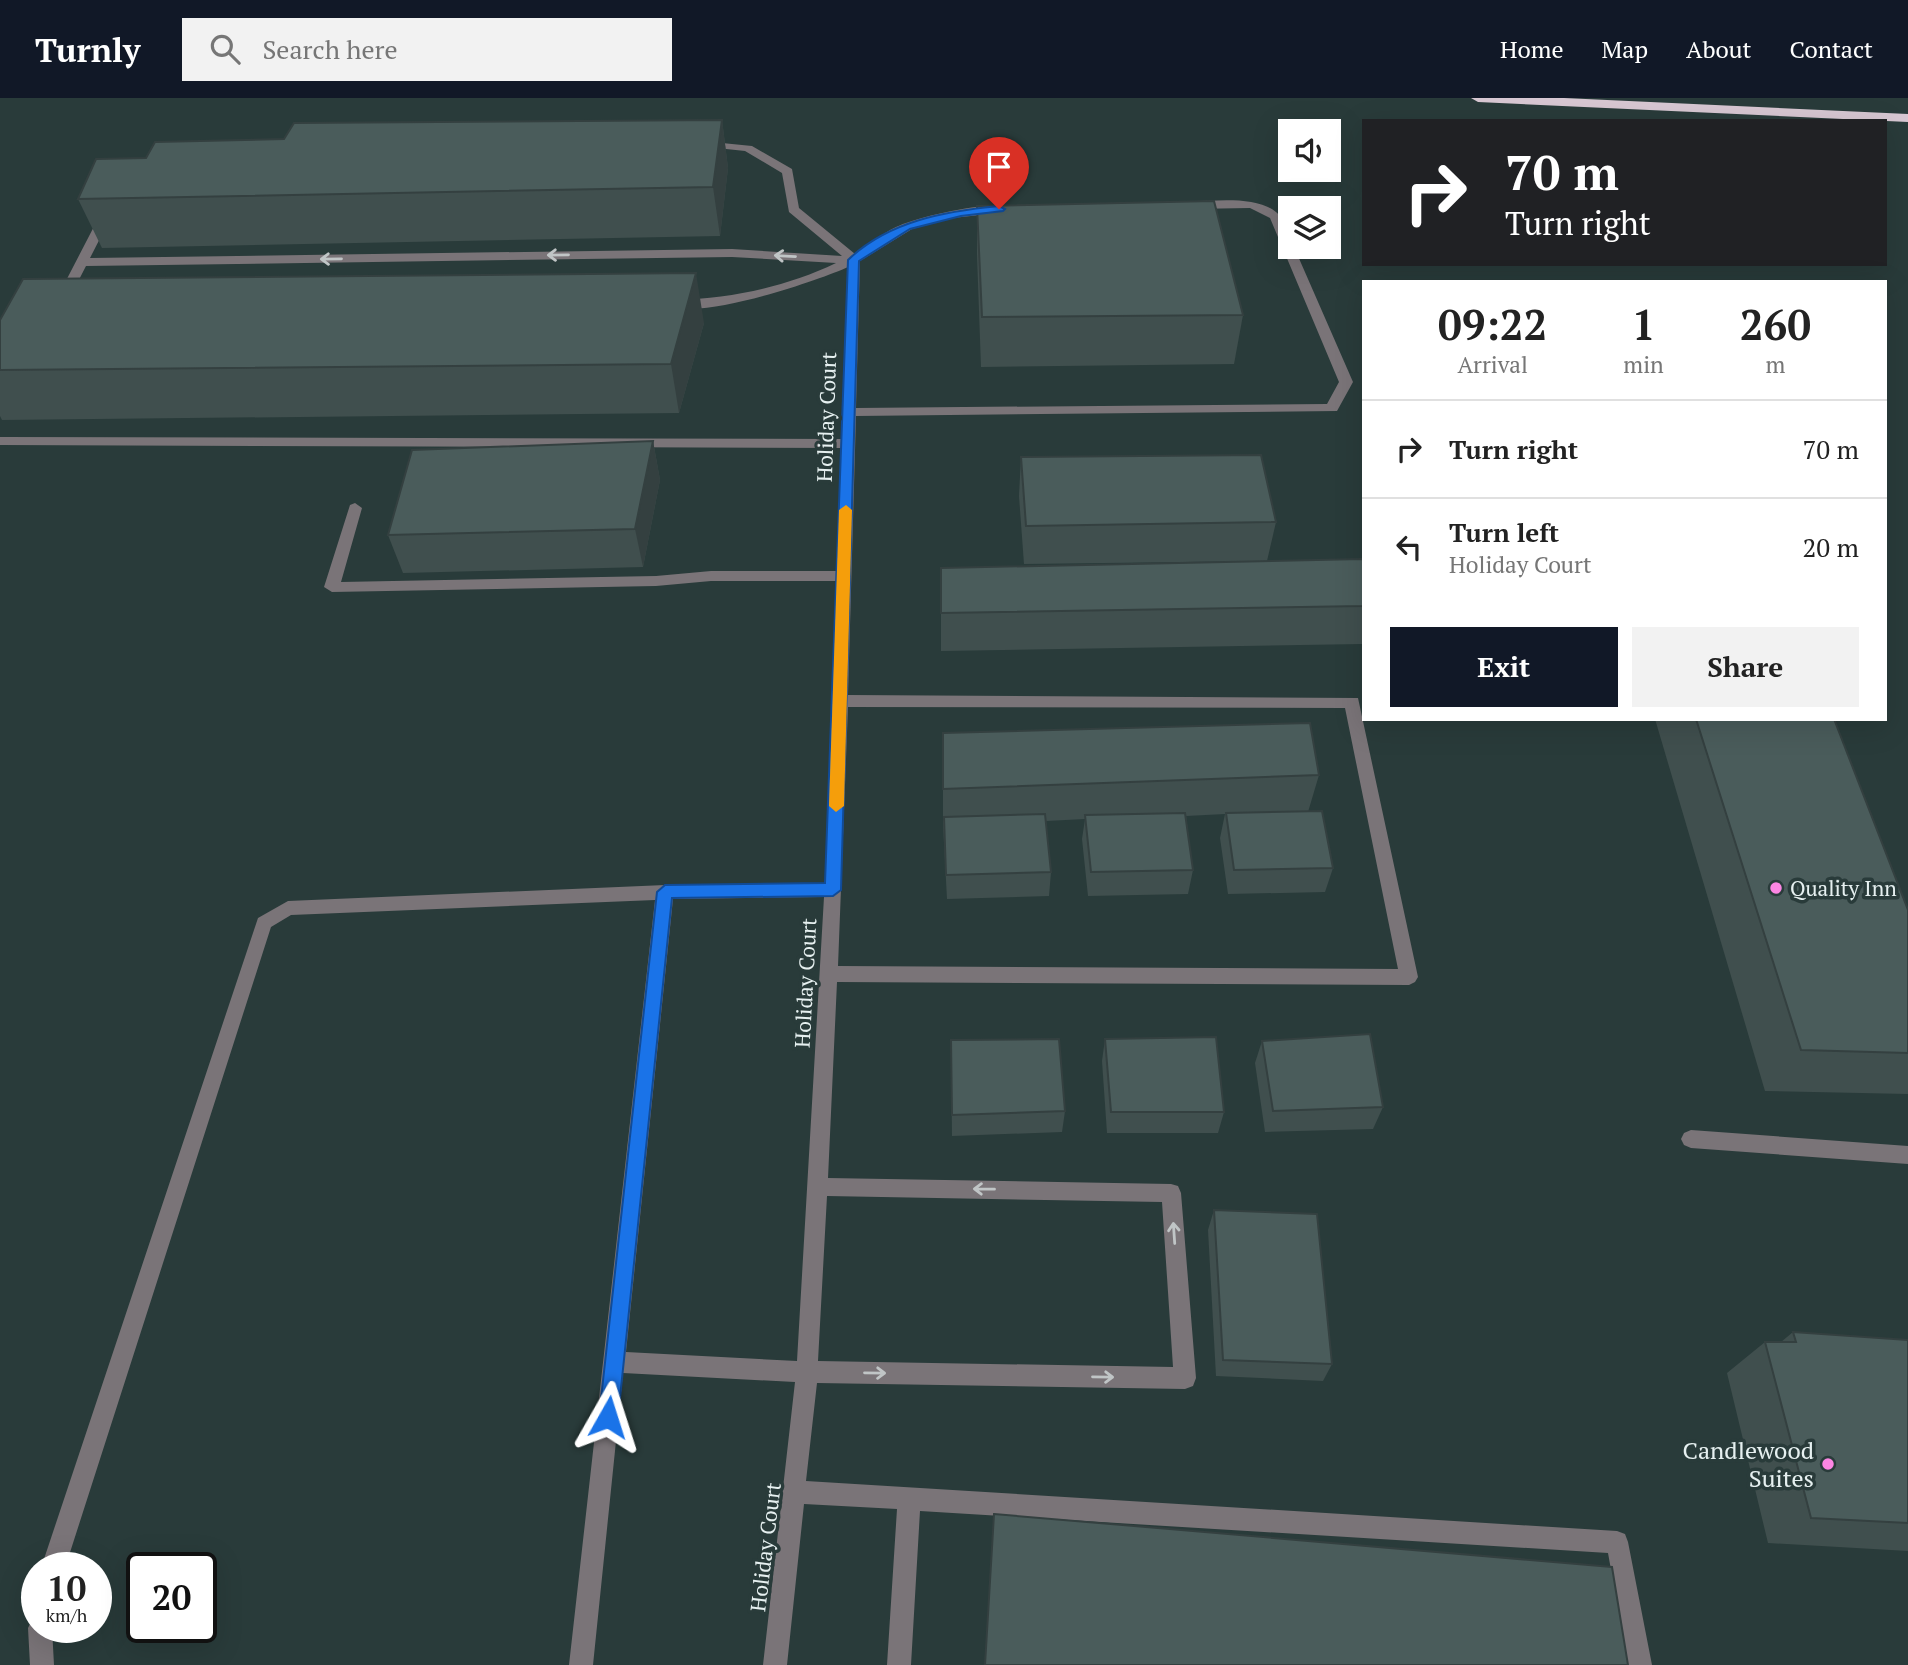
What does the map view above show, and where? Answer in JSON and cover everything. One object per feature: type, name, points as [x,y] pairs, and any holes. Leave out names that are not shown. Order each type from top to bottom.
[{"type":"highway","points":[[1478,98],[1908,118]]},
{"type":"street","points":[[684,142],[748,148],[788,171],[793,209],[854,260]]},
{"type":"street","points":[[60,308],[113,201]]},
{"type":"street","points":[[849,412],[1332,408],[1346,382],[1275,216],[1252,204],[1183,205]]},
{"type":"street","points":[[664,304],[705,304],[782,288],[854,260],[906,227],[961,213],[1007,208]]},
{"type":"street","points":[[81,262],[732,253],[854,260]]},
{"type":"street","name":"Holiday Court","points":[[775,1665],[807,1371],[833,890],[854,260]]},
{"type":"street","points":[[0,441],[848,444]]},
{"type":"street","points":[[355,508],[332,587],[656,581],[711,576],[844,576]]},
{"type":"street","points":[[829,974],[1409,977],[1352,702],[839,701]]},
{"type":"street","points":[[58,1552],[264,923],[288,908],[665,892],[833,890]]},
{"type":"street","points":[[581,1665],[665,892]]},
{"type":"street","points":[[1691,1139],[1908,1155]]},
{"type":"street","points":[[614,1362],[807,1371],[1185,1378],[1171,1193],[817,1186]]},
{"type":"street","points":[[795,1492],[1617,1542],[1640,1665]]},
{"type":"street","points":[[900,1665],[909,1499]]},
{"type":"street","points":[[41,1643],[42,1665]]},
{"type":"building","points":[[722,120],[713,187],[78,199],[96,159],[146,158],[155,142],[284,139],[294,123]]},
{"type":"building","points":[[1214,201],[1243,315],[982,317],[977,206]]},
{"type":"building","points":[[696,273],[671,364],[0,370],[0,320],[23,279]]},
{"type":"building","points":[[653,441],[635,529],[388,535],[412,450]]},
{"type":"building","points":[[1261,455],[1276,522],[1026,526],[1021,457]]},
{"type":"building","points":[[1362,559],[1362,606],[941,613],[941,568]]},
{"type":"building","name":"Quality Inn","points":[[1697,721],[1835,721],[1908,910],[1908,1053],[1801,1050]]},
{"type":"building","points":[[1310,723],[1319,775],[943,789],[943,733]]},
{"type":"building","points":[[1322,811],[1333,868],[1234,870],[1226,813]]},
{"type":"building","points":[[1185,813],[1193,870],[1091,872],[1085,815]]},
{"type":"building","points":[[1045,814],[1051,872],[946,875],[944,817]]},
{"type":"building","points":[[1370,1034],[1383,1107],[1273,1111],[1262,1041]]},
{"type":"building","points":[[1216,1037],[1224,1112],[1111,1112],[1105,1039]]},
{"type":"building","points":[[1059,1039],[1065,1111],[952,1115],[951,1040]]},
{"type":"building","points":[[1214,1210],[1317,1214],[1332,1364],[1223,1360]]},
{"type":"building","name":"Candlewood Suites","points":[[1793,1332],[1908,1340],[1908,1523],[1811,1518],[1765,1342],[1796,1342]]},
{"type":"building","points":[[994,1514],[1612,1567],[1628,1665],[985,1665]]},
{"type":"slow traffic","points":[[836,806],[846,510]]},
{"type":"place","name":"Quality Inn","points":[[1776,888]]},
{"type":"place","name":"Candlewood Suites","points":[[1828,1464]]},
{"type":"route","points":[[608,1417],[665,892],[833,890],[854,260],[906,227],[961,213],[999,209]]}]
